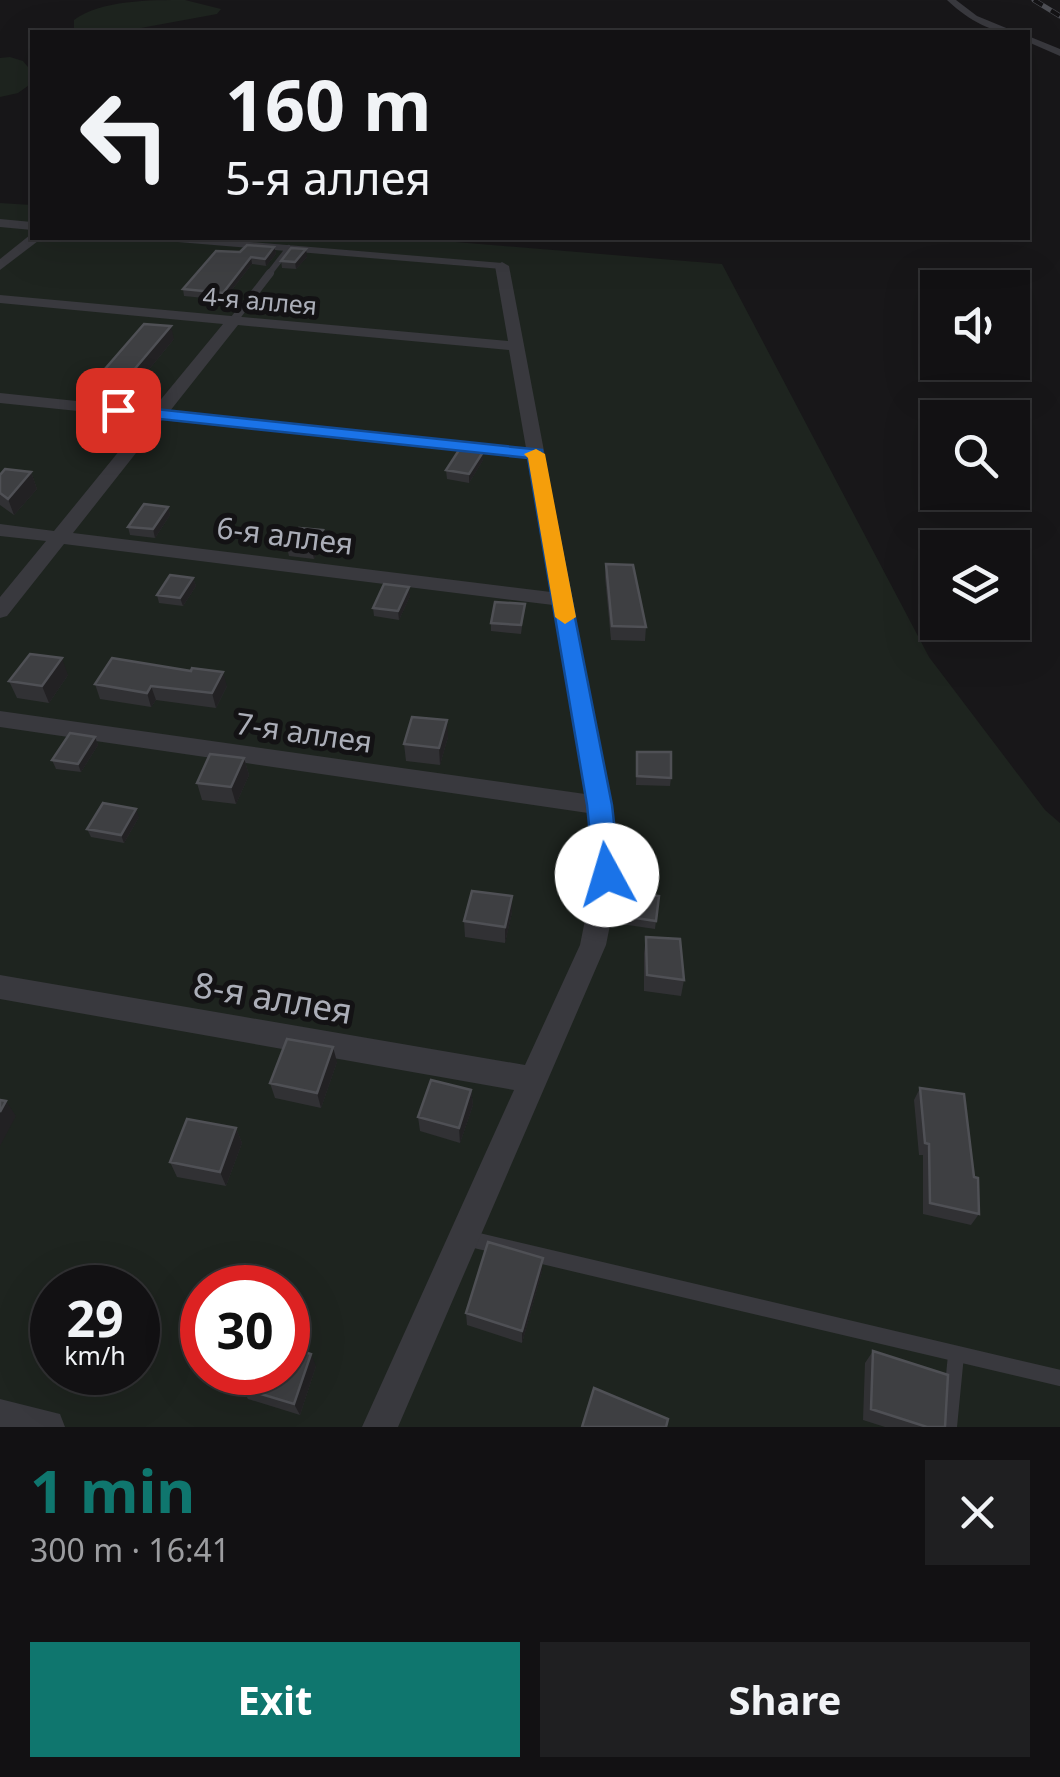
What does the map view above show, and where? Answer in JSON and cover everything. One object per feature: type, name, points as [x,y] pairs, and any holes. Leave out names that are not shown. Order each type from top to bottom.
[{"type":"street","points":[[950,0],[974,18],[1006,30]]},
{"type":"street","points":[[1030,40],[1060,54]]},
{"type":"street","points":[[0,224],[30,226]]},
{"type":"street","points":[[0,266],[32,240]]},
{"type":"street","points":[[380,1427],[592,945],[607,875],[600,805],[502,266]]},
{"type":"street","name":"4-я аллея","points":[[0,299],[517,346]]},
{"type":"street","points":[[0,612],[233,320]]},
{"type":"street","points":[[0,398],[536,454]]},
{"type":"street","name":"6-я аллея","points":[[0,530],[562,600]]},
{"type":"street","name":"7-я аллея","points":[[0,719],[600,805]]},
{"type":"street","name":"8-я аллея","points":[[0,987],[534,1080]]},
{"type":"street","points":[[0,1417],[46,1427]]},
{"type":"lane","points":[[191,240],[502,266]]},
{"type":"lane","points":[[233,320],[290,248]]},
{"type":"lane","points":[[464,1237],[1060,1378]]},
{"type":"lane","points":[[949,1427],[956,1355]]},
{"type":"shaded area","points":[[185,0],[221,9],[217,14],[130,30],[74,30],[74,20],[98,8]]},
{"type":"shaded area","points":[[0,58],[23,61],[30,70],[30,84],[18,93],[0,97]]},
{"type":"shaded area","points":[[0,203],[30,205],[30,240],[432,240],[722,264],[929,657],[1045,810],[1060,823],[1060,1427],[0,1427]]},
{"type":"building","points":[[247,245],[274,247],[265,259],[251,257],[223,293],[183,289],[216,251],[240,252]]},
{"type":"building","points":[[291,248],[306,249],[295,262],[281,261]]},
{"type":"building","points":[[144,324],[171,326],[133,371],[105,369]]},
{"type":"building","points":[[459,450],[483,452],[469,474],[446,470]]},
{"type":"building","points":[[5,469],[31,472],[8,499],[0,493],[0,475]]},
{"type":"building","points":[[144,504],[168,507],[153,529],[128,527]]},
{"type":"building","points":[[299,528],[323,530],[312,551],[287,548]]},
{"type":"building","points":[[606,564],[633,565],[646,627],[612,626]]},
{"type":"building","points":[[170,575],[193,578],[180,598],[157,595]]},
{"type":"building","points":[[384,584],[409,587],[398,611],[373,608]]},
{"type":"building","points":[[495,602],[525,604],[521,625],[491,623]]},
{"type":"building","points":[[30,654],[62,658],[42,686],[9,681]]},
{"type":"building","points":[[112,658],[191,671],[192,668],[223,672],[212,693],[151,686],[147,693],[95,684]]},
{"type":"building","points":[[412,717],[447,720],[439,748],[404,744]]},
{"type":"building","points":[[70,733],[95,737],[78,764],[52,760]]},
{"type":"building","points":[[637,752],[671,752],[671,778],[637,776]]},
{"type":"building","points":[[210,754],[244,758],[231,787],[197,783]]},
{"type":"building","points":[[103,803],[136,809],[121,835],[87,829]]},
{"type":"building","points":[[472,891],[512,896],[505,927],[464,921]]},
{"type":"building","points":[[620,891],[659,896],[656,921],[615,915]]},
{"type":"building","points":[[646,937],[680,939],[684,980],[647,975]]},
{"type":"building","points":[[287,1039],[333,1047],[317,1093],[270,1083]]},
{"type":"building","points":[[431,1080],[471,1090],[459,1128],[418,1117]]},
{"type":"building","points":[[920,1088],[964,1094],[974,1177],[978,1178],[979,1214],[930,1203],[929,1144],[925,1143]]},
{"type":"building","points":[[187,1119],[236,1128],[220,1172],[170,1162]]},
{"type":"building","points":[[488,1242],[543,1258],[522,1331],[466,1313]]},
{"type":"building","points":[[873,1351],[948,1375],[945,1427],[927,1427],[871,1409]]},
{"type":"building","points":[[594,1388],[668,1419],[666,1427],[582,1427]]},
{"type":"building","points":[[264,1395],[297,1395],[294,1404]]},
{"type":"railway","points":[[1034,0],[1060,16]]},
{"type":"slow traffic","points":[[532,454],[536,454],[565,617]]},
{"type":"route","points":[[118,410],[536,454],[600,805],[607,875]]}]
